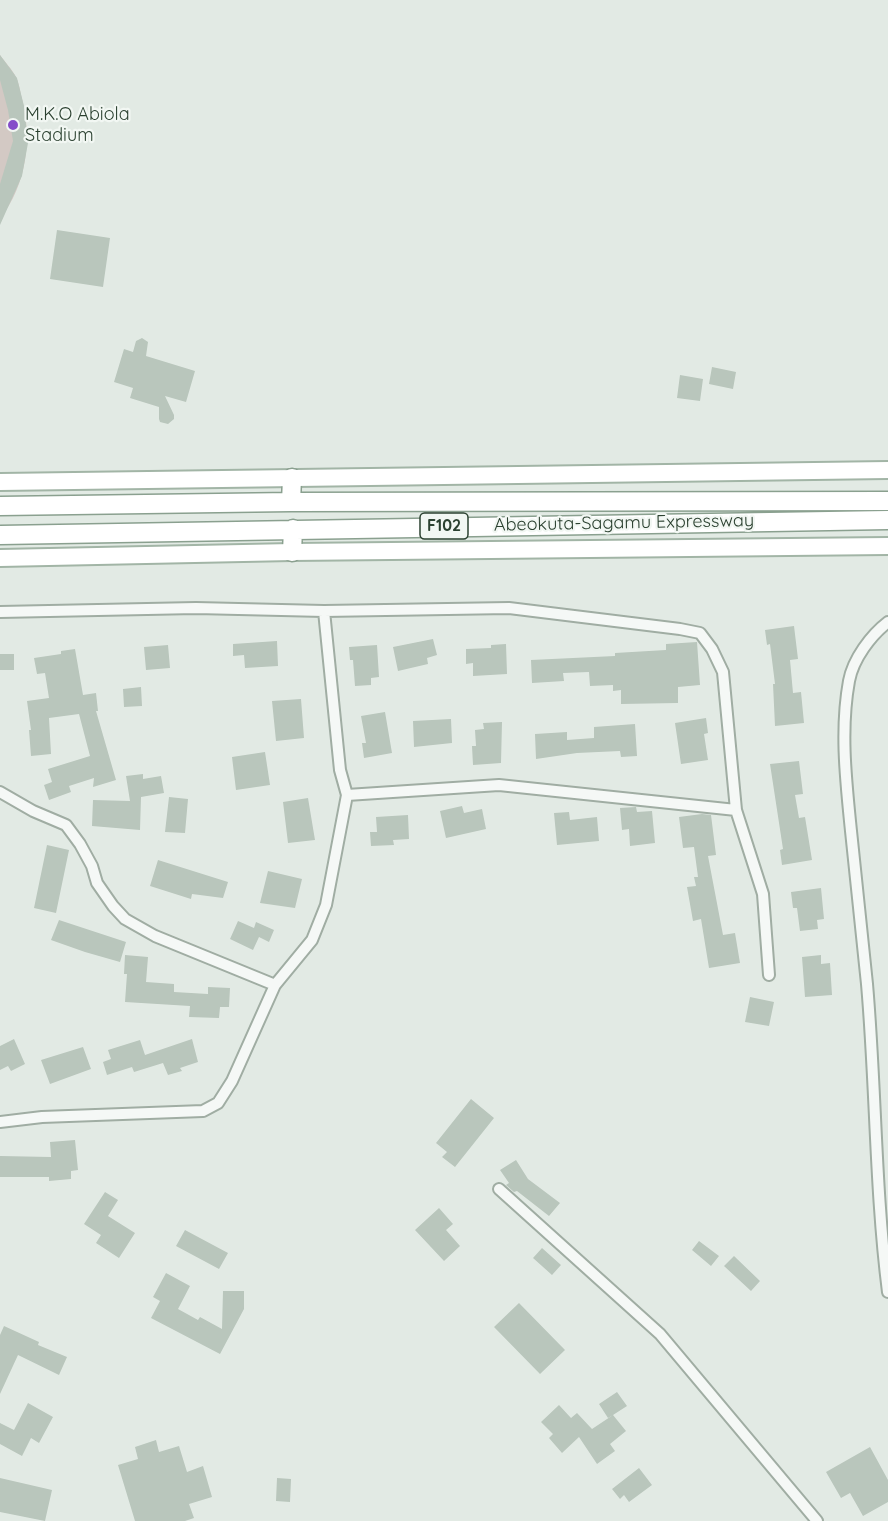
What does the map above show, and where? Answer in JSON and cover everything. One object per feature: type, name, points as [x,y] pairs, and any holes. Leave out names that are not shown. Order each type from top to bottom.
[{"type":"highway","points":[[291,502],[292,478]]},
{"type":"highway","name":"Abeokuta-Sagamu Expressway","points":[[0,506],[291,502],[888,501]]},
{"type":"highway","name":"Abeokuta-Sagamu Expressway","points":[[0,535],[888,520]]},
{"type":"highway","points":[[292,529],[292,552]]},
{"type":"main road","points":[[0,482],[888,470]]},
{"type":"main road","points":[[0,558],[292,552],[888,546]]},
{"type":"street","points":[[0,612],[196,608],[324,611],[509,608],[700,633],[712,649],[723,672],[736,810],[763,894],[770,975]]},
{"type":"street","points":[[0,1122],[42,1117],[203,1111],[218,1103],[232,1081],[275,985],[312,940],[326,905],[347,795],[340,770],[324,611]]},
{"type":"street","points":[[888,622],[879,629],[861,652],[849,678],[843,718],[883,1189],[888,1292]]},
{"type":"street","points":[[347,795],[499,785],[736,810]]},
{"type":"street","points":[[0,792],[33,811],[66,825],[92,866],[97,882],[125,919],[155,936],[275,985]]},
{"type":"street","points":[[499,1189],[660,1334],[817,1521]]},
{"type":"shaded area","name":"M.K.O Abiola Stadium","points":[[0,55],[19,84],[25,111],[27,143],[22,175],[0,219]]},
{"type":"building","name":"M.K.O Abiola Stadium","points":[[0,55],[17,78],[24,106],[28,143],[22,176],[0,225],[0,184],[13,141],[0,80]]},
{"type":"building","points":[[57,230],[110,238],[103,287],[50,279]]},
{"type":"building","points":[[142,338],[148,342],[146,356],[195,371],[186,402],[165,396],[174,415],[174,419],[168,424],[160,422],[159,407],[130,398],[133,388],[114,382],[124,349],[133,352],[136,341]]},
{"type":"building","points":[[712,367],[736,372],[733,389],[709,384]]},
{"type":"building","points":[[680,375],[703,379],[700,401],[677,398]]},
{"type":"building","points":[[794,626],[798,659],[790,660],[793,693],[801,692],[804,723],[775,726],[773,684],[775,684],[770,644],[767,645],[765,630]]},
{"type":"building","points":[[433,639],[437,655],[427,658],[428,664],[398,671],[393,647]]},
{"type":"building","points":[[277,641],[278,666],[245,668],[244,655],[233,656],[233,644]]},
{"type":"building","points":[[697,642],[700,685],[678,687],[678,703],[621,704],[621,690],[613,691],[613,685],[590,686],[589,672],[563,673],[564,681],[532,683],[531,660],[615,656],[615,653],[666,650],[666,644]]},
{"type":"building","points":[[506,644],[507,674],[473,676],[473,663],[466,664],[466,649],[491,648],[491,645]]},
{"type":"building","points":[[168,645],[170,668],[146,670],[144,647]]},
{"type":"building","points":[[377,645],[379,677],[371,678],[371,685],[355,686],[353,660],[350,660],[349,647]]},
{"type":"building","points":[[75,649],[83,695],[96,693],[98,711],[96,711],[116,780],[93,787],[94,778],[69,786],[71,792],[49,800],[44,785],[52,782],[48,769],[90,756],[79,714],[49,718],[51,754],[31,756],[29,730],[31,730],[27,701],[49,698],[45,673],[37,674],[34,658],[61,654],[61,651]]},
{"type":"building","points":[[0,654],[14,654],[14,670],[0,670]]},
{"type":"building","points":[[141,687],[142,706],[124,707],[123,689]]},
{"type":"building","points":[[301,699],[304,738],[276,741],[272,701]]},
{"type":"building","points":[[385,712],[392,753],[364,758],[362,743],[366,743],[361,716]]},
{"type":"building","points":[[706,718],[708,733],[704,734],[708,760],[681,764],[675,723]]},
{"type":"building","points":[[451,719],[452,743],[414,747],[413,721]]},
{"type":"building","points":[[502,722],[501,763],[473,765],[472,746],[476,746],[475,730],[484,729],[483,723]]},
{"type":"building","points":[[635,724],[637,756],[621,757],[620,751],[577,753],[536,759],[535,734],[567,732],[567,740],[594,738],[594,727]]},
{"type":"building","points":[[265,752],[270,785],[236,790],[232,757]]},
{"type":"building","points":[[799,761],[803,794],[795,795],[799,818],[805,817],[812,860],[782,865],[780,850],[783,849],[770,764]]},
{"type":"building","points":[[143,774],[143,779],[161,776],[164,793],[141,797],[140,830],[92,826],[93,800],[130,801],[126,776]]},
{"type":"building","points":[[169,797],[188,799],[185,833],[165,832]]},
{"type":"building","points":[[308,798],[315,840],[288,843],[283,802]]},
{"type":"building","points":[[462,806],[464,813],[482,809],[486,829],[446,838],[440,811]]},
{"type":"building","points":[[636,807],[637,812],[652,811],[655,843],[630,846],[629,829],[622,830],[620,808]]},
{"type":"building","points":[[569,812],[570,820],[597,817],[599,841],[557,845],[554,813]]},
{"type":"building","points":[[408,815],[409,839],[393,840],[394,845],[371,846],[370,832],[377,832],[376,817]]},
{"type":"building","points":[[711,815],[716,855],[708,856],[723,935],[735,933],[740,963],[709,968],[701,919],[693,921],[687,887],[696,886],[694,877],[698,877],[694,847],[683,848],[679,817]]},
{"type":"building","points":[[47,845],[69,850],[56,913],[34,908]]},
{"type":"building","points":[[158,860],[228,882],[223,898],[192,894],[191,899],[150,886]]},
{"type":"building","points":[[268,871],[302,879],[295,908],[260,903]]},
{"type":"building","points":[[821,888],[824,919],[817,920],[818,929],[800,931],[797,908],[793,908],[791,892]]},
{"type":"building","points":[[59,920],[126,942],[120,962],[51,940]]},
{"type":"building","points":[[238,921],[254,928],[256,922],[274,930],[269,942],[259,937],[253,950],[230,939]]},
{"type":"building","points":[[125,955],[148,957],[146,982],[174,984],[174,992],[208,994],[208,987],[230,988],[229,1007],[220,1007],[219,1018],[189,1017],[190,1006],[125,1002],[127,974],[124,974]]},
{"type":"building","points":[[821,955],[821,964],[830,963],[832,995],[805,997],[802,957]]},
{"type":"building","points":[[750,997],[774,1002],[769,1026],[745,1022]]},
{"type":"building","points":[[14,1039],[25,1064],[11,1071],[8,1066],[0,1070],[0,1046]]},
{"type":"building","points":[[192,1039],[198,1062],[180,1068],[182,1071],[168,1075],[163,1063],[134,1072],[132,1067],[107,1075],[103,1062],[111,1059],[108,1050],[140,1040],[145,1055]]},
{"type":"building","points":[[83,1047],[91,1069],[50,1084],[41,1060]]},
{"type":"building","points":[[471,1099],[494,1118],[455,1167],[442,1157],[447,1152],[436,1143]]},
{"type":"building","points":[[75,1140],[78,1170],[71,1171],[71,1179],[49,1181],[49,1177],[0,1177],[0,1156],[51,1157],[50,1142]]},
{"type":"building","points":[[516,1160],[528,1179],[560,1203],[549,1216],[506,1185],[509,1183],[500,1170]]},
{"type":"building","points":[[105,1192],[118,1200],[108,1216],[135,1233],[119,1258],[96,1243],[101,1235],[84,1224]]},
{"type":"building","points":[[439,1208],[453,1224],[446,1230],[460,1246],[444,1261],[415,1230]]},
{"type":"building","points":[[185,1230],[228,1253],[219,1269],[176,1246]]},
{"type":"building","points":[[699,1241],[719,1256],[711,1266],[692,1250]]},
{"type":"building","points":[[542,1248],[561,1265],[552,1275],[533,1258]]},
{"type":"building","points":[[734,1256],[760,1281],[751,1291],[724,1266]]},
{"type":"building","points":[[166,1273],[190,1286],[178,1309],[198,1320],[200,1317],[222,1329],[223,1291],[244,1291],[244,1309],[220,1354],[151,1318],[160,1301],[153,1297]]},
{"type":"building","points":[[519,1303],[565,1350],[540,1374],[494,1327]]},
{"type":"building","points":[[4,1326],[39,1342],[38,1345],[67,1357],[59,1375],[18,1355],[0,1394],[0,1335]]},
{"type":"building","points":[[617,1392],[627,1406],[608,1418],[599,1404]]},
{"type":"building","points":[[28,1403],[53,1417],[39,1443],[31,1438],[22,1456],[0,1444],[0,1423],[14,1430]]},
{"type":"building","points":[[559,1405],[571,1418],[577,1413],[592,1429],[613,1415],[626,1431],[610,1444],[615,1451],[597,1464],[579,1437],[562,1453],[549,1438],[553,1434],[541,1422]]},
{"type":"building","points":[[156,1440],[159,1452],[179,1446],[187,1472],[203,1466],[212,1497],[189,1504],[194,1518],[185,1521],[135,1521],[118,1465],[138,1459],[135,1447]]},
{"type":"building","points":[[870,1447],[888,1480],[888,1502],[863,1516],[850,1493],[841,1498],[826,1472]]},
{"type":"building","points":[[639,1468],[652,1485],[629,1502],[624,1495],[620,1499],[612,1489]]},
{"type":"building","points":[[0,1478],[52,1490],[45,1521],[0,1512]]},
{"type":"building","points":[[277,1478],[291,1479],[290,1502],[276,1501]]},
{"type":"place","name":"M.K.O Abiola Stadium","points":[[13,125]]}]
